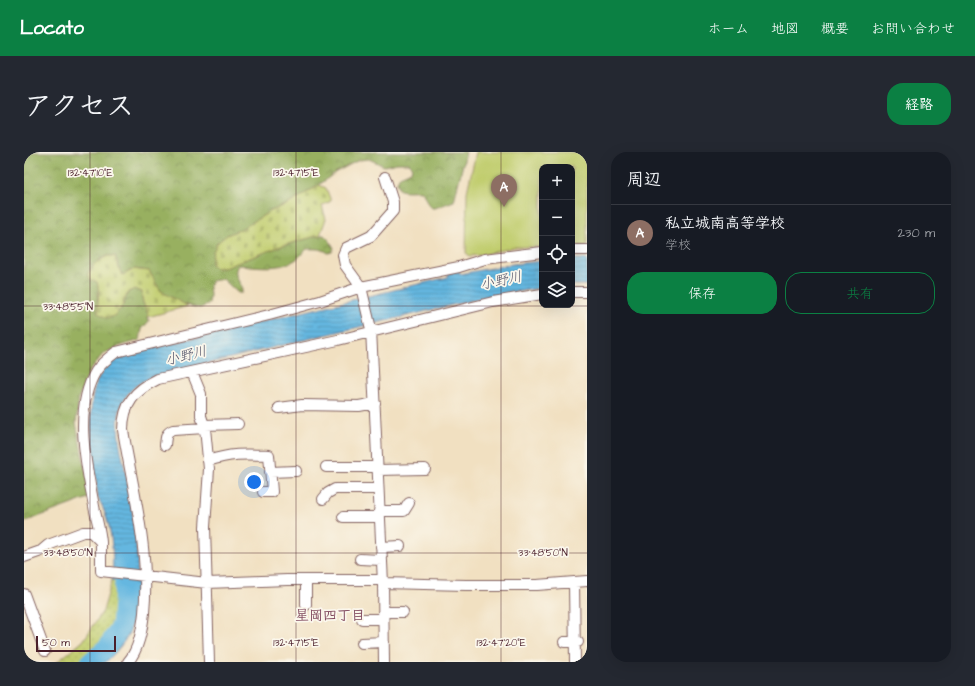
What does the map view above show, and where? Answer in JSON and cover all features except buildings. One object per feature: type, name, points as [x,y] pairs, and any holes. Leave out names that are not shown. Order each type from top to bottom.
[{"type":"street","points":[[384,662],[383,582],[371,330],[362,290],[345,265],[343,255],[346,248],[371,236],[393,211],[393,202],[385,177]]},
{"type":"street","points":[[575,250],[587,250]]},
{"type":"street","points":[[539,252],[485,259],[459,267],[116,352],[104,361],[96,371],[84,403],[82,423],[84,447],[101,542],[101,571],[207,583],[306,580],[466,585],[537,585],[587,581]]},
{"type":"street","points":[[575,292],[587,292]]},
{"type":"street","points":[[128,662],[137,645],[141,632],[145,600],[140,518],[123,430],[125,411],[130,401],[138,392],[146,385],[158,379],[493,302],[539,294]]},
{"type":"street","points":[[192,372],[201,394],[201,416],[205,427],[208,461],[206,527],[209,662]]},
{"type":"street","points":[[279,408],[302,406],[359,406],[375,403]]},
{"type":"street","points":[[165,445],[166,435],[168,432],[173,430],[238,424]]},
{"type":"street","points":[[208,461],[224,455],[269,455],[272,492],[263,492]]},
{"type":"street","points":[[270,472],[292,471],[287,460]]},
{"type":"street","points":[[326,466],[425,469]]},
{"type":"street","points":[[323,499],[328,493],[335,489],[378,489]]},
{"type":"street","points":[[343,517],[380,514],[404,510],[409,503]]},
{"type":"street","points":[[24,557],[40,552],[48,545],[83,532],[91,532],[101,542]]},
{"type":"street","points":[[381,547],[400,546]]},
{"type":"street","points":[[360,559],[382,560]]},
{"type":"street","points":[[306,580],[306,604]]},
{"type":"street","points":[[574,582],[576,642],[575,662]]},
{"type":"street","points":[[24,594],[45,651]]},
{"type":"street","points":[[362,619],[402,612]]},
{"type":"street","points":[[362,643],[384,642]]},
{"type":"street","points":[[564,642],[576,642]]},
{"type":"green space","points":[[24,152],[466,152],[454,201],[435,208],[432,208],[428,204],[422,191],[400,190],[397,182],[400,176],[411,171],[412,166],[409,163],[397,163],[384,166],[369,159],[359,160],[336,172],[292,202],[271,211],[241,229],[227,235],[216,268],[224,268],[281,246],[320,235],[324,235],[334,248],[332,252],[328,253],[321,250],[307,249],[298,258],[284,265],[261,267],[238,265],[236,269],[236,276],[241,286],[242,293],[238,293],[223,279],[212,281],[209,285],[209,304],[200,308],[190,306],[169,297],[161,291],[149,271],[134,269],[123,275],[120,271],[115,256],[108,256],[100,259],[97,282],[99,291],[97,301],[123,305],[128,292],[135,289],[142,292],[149,321],[142,329],[140,340],[117,347],[103,354],[89,371],[79,397],[76,423],[91,497],[24,522]]},
{"type":"green space","points":[[476,152],[587,152],[587,246],[575,246],[575,164],[539,164],[539,247],[515,247],[470,256],[466,253],[467,192]]},
{"type":"green space","points":[[319,185],[326,188],[331,201],[322,206],[326,219],[320,235],[281,246],[224,268],[216,268],[211,264],[213,252],[217,243],[227,235],[241,229],[271,211],[292,202]]},
{"type":"green space","points":[[108,256],[115,256],[120,271],[123,275],[134,269],[149,271],[160,290],[188,306],[148,317],[143,303],[142,292],[135,289],[128,292],[123,305],[115,316],[107,318],[98,313],[97,282],[90,279],[88,273],[96,263]]},
{"type":"green space","points":[[112,580],[124,581],[122,614],[113,637],[104,650],[90,662],[57,662],[83,641],[103,611]]},
{"type":"water","points":[[575,259],[587,259],[587,285],[575,285]]},
{"type":"water","points":[[539,261],[539,289],[472,301],[308,339],[151,377],[136,386],[126,396],[118,421],[121,449],[130,493],[136,539],[138,587],[135,611],[129,633],[115,652],[106,662],[90,662],[103,650],[118,631],[124,604],[124,581],[112,580],[113,559],[111,538],[103,507],[98,498],[91,434],[92,400],[95,385],[101,374],[109,365],[119,359],[140,351],[448,277],[448,273],[459,270],[460,274],[513,264]]},
{"type":"waterway","name":"小野川","points":[[90,662],[108,646],[121,625],[125,555]]},
{"type":"place","name":"私立城南高等学校","points":[[504,207]]},
{"type":"district","name":"星岡四丁目","points":[[330,616]]}]
